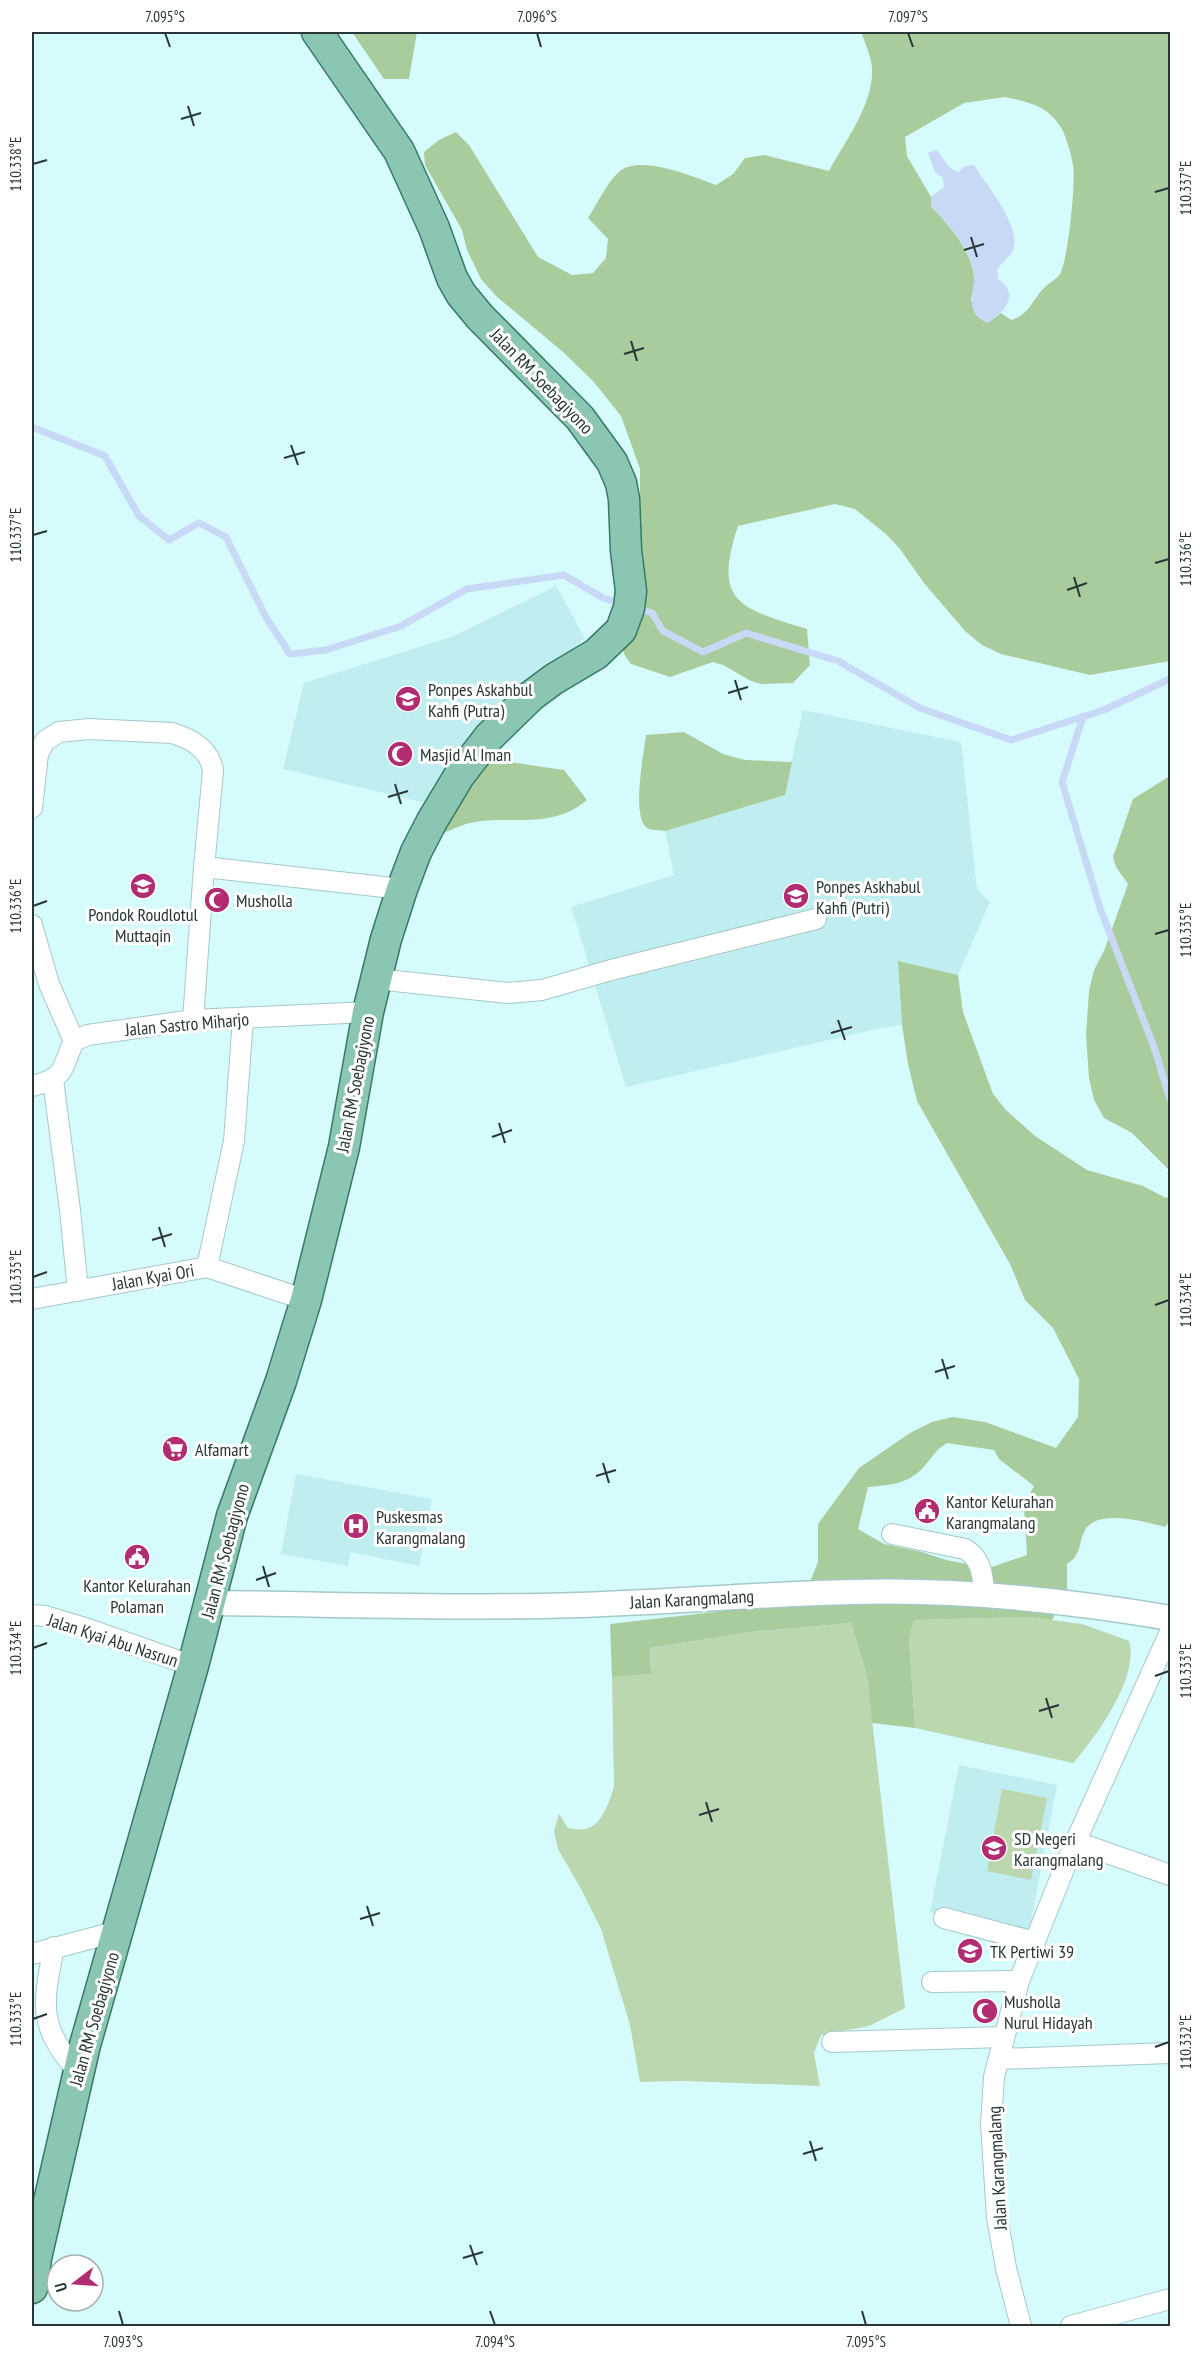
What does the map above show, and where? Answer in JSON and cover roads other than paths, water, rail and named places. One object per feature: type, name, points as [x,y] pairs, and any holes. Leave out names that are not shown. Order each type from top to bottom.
[{"type":"main road","name":"Jalan RM Soebagiyono","points":[[32,2288],[36,2258],[78,2071],[211,1604],[232,1516],[281,1381],[306,1300],[344,1147],[368,1012],[386,939],[402,890],[432,821],[459,776],[489,737],[531,696],[606,647],[624,624],[629,608],[631,591],[626,550],[624,499],[621,483],[612,462],[580,418],[480,317],[461,294],[452,278],[434,228],[399,151],[317,32]]},
{"type":"street","points":[[32,808],[38,754],[45,741],[59,732],[89,729],[172,733],[184,736],[198,744],[212,762],[193,1020]]},
{"type":"street","points":[[204,867],[402,890]]},
{"type":"street","points":[[376,979],[508,993],[542,990],[611,970],[816,919]]},
{"type":"street","points":[[32,925],[49,984],[74,1041],[65,1065],[53,1080],[32,1086]]},
{"type":"street","name":"Jalan Sastro Miharjo","points":[[74,1041],[88,1035],[193,1020],[368,1012]]},
{"type":"street","points":[[207,1267],[234,1140],[243,1017]]},
{"type":"street","points":[[53,1080],[78,1291]]},
{"type":"street","name":"Jalan Kyai Ori","points":[[32,1299],[207,1267],[306,1300]]},
{"type":"street","points":[[892,1534],[965,1550],[973,1554],[979,1561],[985,1594]]},
{"type":"street","name":"Jalan Karangmalang","points":[[211,1604],[540,1606],[855,1592],[985,1594],[1094,1605],[1170,1618]]},
{"type":"street","name":"Jalan Kyai Abu Nasrun","points":[[32,1615],[45,1616],[82,1627],[193,1666]]},
{"type":"street","name":"Jalan Karangmalang","points":[[1021,2326],[1006,2268],[997,2217],[991,2124],[994,2077],[1019,1981],[1076,1842],[1170,1632]]},
{"type":"street","points":[[1076,1842],[1170,1875]]},
{"type":"street","points":[[944,1918],[1035,1942]]},
{"type":"street","points":[[32,1954],[119,1931]]},
{"type":"street","points":[[54,1947],[48,1981],[46,2018],[56,2044],[78,2071]]},
{"type":"street","points":[[932,1982],[1019,1981]]},
{"type":"street","points":[[832,2042],[1004,2037]]},
{"type":"street","points":[[999,2059],[1170,2053]]},
{"type":"street","points":[[1071,2326],[1170,2300]]},
{"type":"waterway","points":[[32,427],[105,456],[139,516],[169,540],[199,523],[226,537],[267,619],[290,654],[326,650],[401,626],[467,589],[564,575],[603,598],[623,604]]},
{"type":"waterway","points":[[636,608],[652,613],[663,631],[703,652],[746,633],[838,661],[920,708],[1011,740],[1104,710],[1170,679]]},
{"type":"waterway","points":[[1083,717],[1062,782],[1100,908],[1154,1047],[1170,1099]]},
{"type":"place","name":"Ponpes Askahbul Kahfi (Putra)","points":[[408,699]]},
{"type":"place","name":"Masjid Al Iman","points":[[400,754]]},
{"type":"place","name":"Pondok Roudlotul Muttaqin","points":[[143,886]]},
{"type":"place","name":"Ponpes Askhabul Kahfi (Putri)","points":[[796,896]]},
{"type":"place","name":"Musholla","points":[[217,900]]},
{"type":"place","name":"Alfamart","points":[[175,1449]]},
{"type":"place","name":"Kantor Kelurahan Karangmalang","points":[[927,1511]]},
{"type":"place","name":"Puskesmas Karangmalang","points":[[356,1526]]},
{"type":"place","name":"Kantor Kelurahan Polaman","points":[[137,1557]]},
{"type":"place","name":"SD Negeri Karangmalang","points":[[994,1848]]},
{"type":"place","name":"TK Pertiwi 39","points":[[970,1951]]},
{"type":"place","name":"Musholla Nurul Hidayah","points":[[985,2011]]}]
